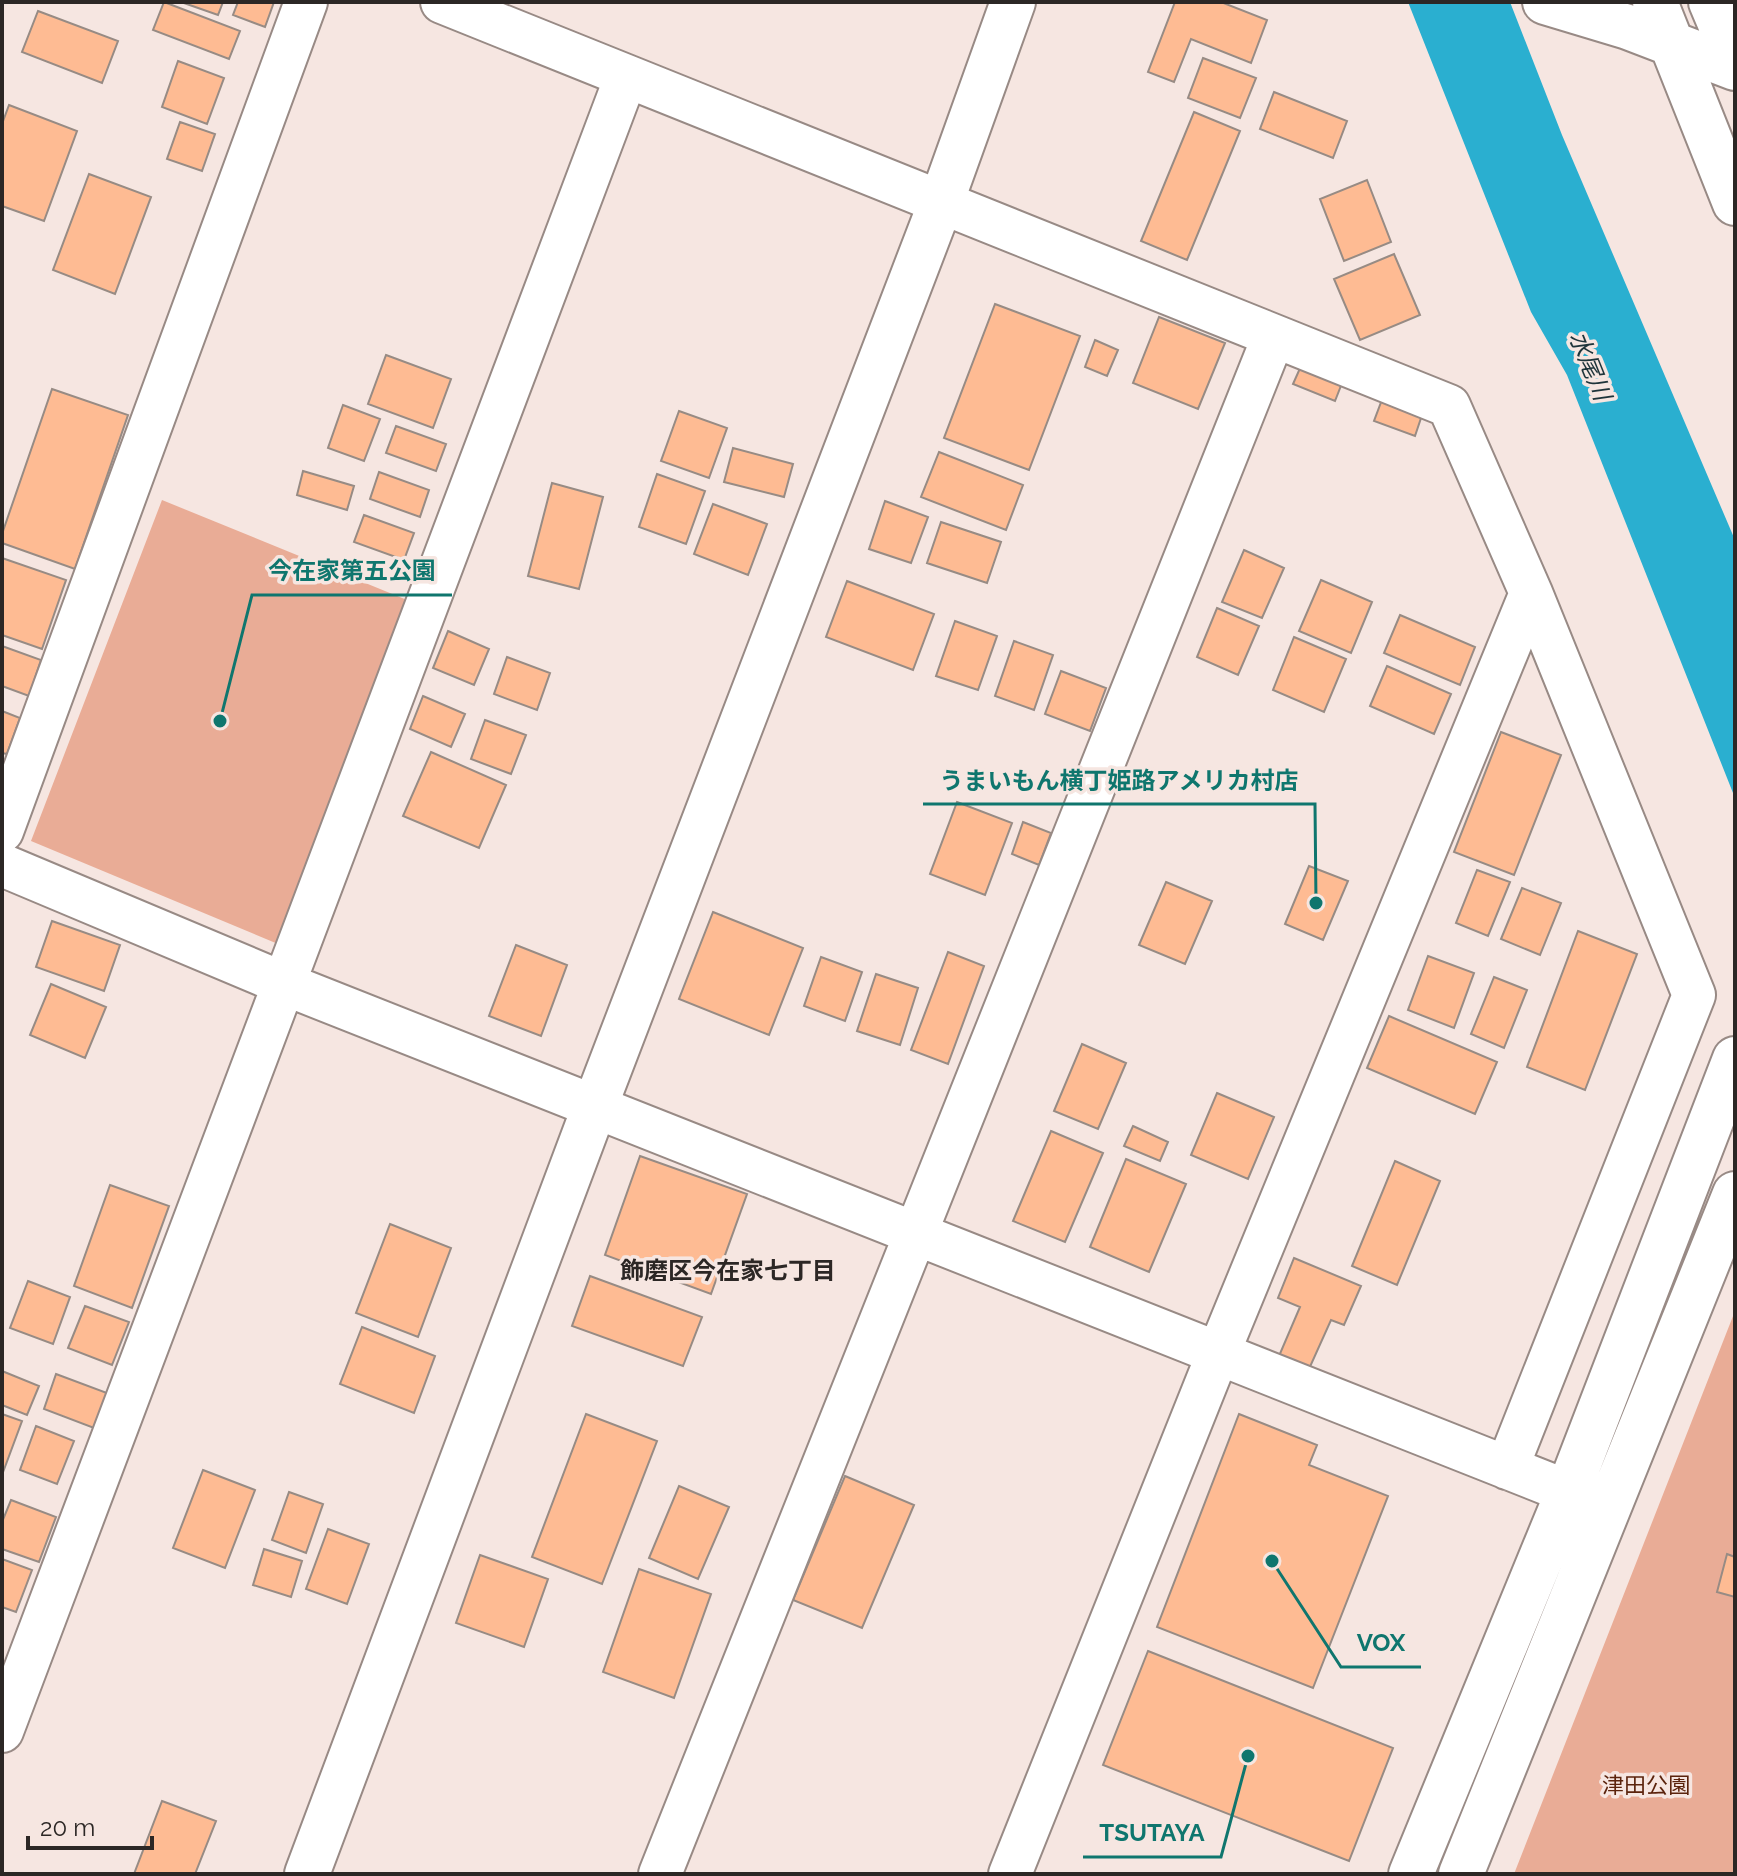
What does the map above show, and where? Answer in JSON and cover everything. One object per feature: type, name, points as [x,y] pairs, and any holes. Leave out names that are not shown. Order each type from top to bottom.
[{"type":"street","points":[[2,831],[306,2]]},
{"type":"street","points":[[442,2],[942,200],[1273,338],[1449,406],[1531,593],[1694,995],[1507,1468]]},
{"type":"street","points":[[307,1874],[595,1106],[942,200],[1013,2]]},
{"type":"street","points":[[1655,2],[1735,203]]},
{"type":"street","points":[[1711,2],[1735,59]]},
{"type":"street","points":[[1562,7],[1735,68]]},
{"type":"street","points":[[2,1731],[626,77]]},
{"type":"street","points":[[660,1874],[1273,338]]},
{"type":"street","points":[[1010,1874],[1218,1354],[1531,593]]},
{"type":"street","points":[[2,865],[285,984],[1611,1509]]},
{"type":"street","points":[[1411,1874],[1568,1492],[1735,1059]]},
{"type":"street","points":[[1461,1874],[1611,1509],[1735,1194]]},
{"type":"green space","points":[[162,500],[407,600],[278,944],[31,841]]},
{"type":"green space","name":"津田公園","points":[[1735,1311],[1735,1874],[1514,1874]]},
{"type":"water","name":"水尾川","points":[[1408,2],[1510,2],[1562,135],[1735,540],[1735,798],[1567,375],[1531,312]]},
{"type":"building","points":[[164,2],[240,31],[229,59],[153,30]]},
{"type":"building","points":[[181,2],[223,2],[218,15]]},
{"type":"building","points":[[238,2],[274,2],[265,27],[233,15]]},
{"type":"building","points":[[1175,2],[1221,2],[1267,20],[1251,63],[1191,39],[1174,82],[1148,72]]},
{"type":"building","points":[[38,11],[118,41],[102,83],[22,52]]},
{"type":"building","points":[[1203,58],[1256,78],[1240,118],[1188,98]]},
{"type":"building","points":[[178,61],[224,78],[207,124],[162,107]]},
{"type":"building","points":[[1274,92],[1347,121],[1333,158],[1260,129]]},
{"type":"building","points":[[9,105],[77,131],[44,221],[2,206],[2,124]]},
{"type":"building","points":[[1194,112],[1240,131],[1187,260],[1141,241]]},
{"type":"building","points":[[180,122],[215,134],[202,171],[167,159]]},
{"type":"building","points":[[89,174],[151,197],[115,294],[53,270]]},
{"type":"building","points":[[1367,180],[1391,242],[1344,261],[1320,199]]},
{"type":"building","points":[[1394,254],[1420,315],[1360,340],[1334,279]]},
{"type":"building","points":[[995,304],[1080,336],[1029,470],[944,438]]},
{"type":"building","points":[[1159,317],[1225,343],[1198,409],[1133,383]]},
{"type":"building","points":[[1095,340],[1118,350],[1107,376],[1085,367]]},
{"type":"building","points":[[386,355],[451,379],[433,428],[368,404]]},
{"type":"building","points":[[1301,366],[1342,383],[1335,401],[1293,384]]},
{"type":"building","points":[[52,389],[128,415],[75,569],[2,543],[2,534]]},
{"type":"building","points":[[1383,397],[1423,412],[1415,436],[1374,421]]},
{"type":"building","points":[[343,405],[380,419],[364,461],[328,448]]},
{"type":"building","points":[[679,411],[727,428],[709,478],[661,461]]},
{"type":"building","points":[[396,426],[446,444],[436,471],[386,453]]},
{"type":"building","points":[[733,448],[793,464],[784,497],[724,482]]},
{"type":"building","points":[[939,452],[1023,485],[1006,530],[921,497]]},
{"type":"building","points":[[303,471],[354,486],[347,510],[297,495]]},
{"type":"building","points":[[379,472],[429,490],[420,517],[370,499]]},
{"type":"building","points":[[657,474],[705,491],[686,544],[639,527]]},
{"type":"building","points":[[552,483],[603,497],[579,589],[528,576]]},
{"type":"building","points":[[885,501],[928,517],[911,563],[869,549]]},
{"type":"building","points":[[713,504],[767,524],[748,575],[694,554]]},
{"type":"building","points":[[364,515],[414,533],[404,560],[354,542]]},
{"type":"building","points":[[941,522],[1001,542],[987,583],[927,563]]},
{"type":"building","points":[[1244,550],[1284,568],[1262,618],[1222,602]]},
{"type":"building","points":[[2,558],[66,580],[42,649],[2,635]]},
{"type":"building","points":[[1321,580],[1372,602],[1351,653],[1299,631]]},
{"type":"building","points":[[847,581],[934,614],[913,670],[826,637]]},
{"type":"building","points":[[1217,608],[1259,626],[1238,675],[1197,657]]},
{"type":"building","points":[[1400,615],[1475,647],[1460,685],[1384,653]]},
{"type":"building","points":[[955,621],[997,636],[978,690],[936,676]]},
{"type":"building","points":[[448,631],[489,649],[474,685],[433,668]]},
{"type":"building","points":[[1294,637],[1346,659],[1324,712],[1273,690]]},
{"type":"building","points":[[1014,641],[1053,655],[1034,710],[995,696]]},
{"type":"building","points":[[2,646],[41,660],[29,696],[2,686]]},
{"type":"building","points":[[507,657],[550,673],[537,710],[494,694]]},
{"type":"building","points":[[1387,666],[1451,694],[1434,734],[1370,706]]},
{"type":"building","points":[[1061,671],[1106,688],[1090,731],[1045,714]]},
{"type":"building","points":[[423,696],[465,714],[451,747],[410,729]]},
{"type":"building","points":[[2,711],[20,718],[7,754],[2,753]]},
{"type":"building","points":[[485,720],[526,735],[511,774],[471,759]]},
{"type":"building","points":[[1501,732],[1561,755],[1514,875],[1454,852]]},
{"type":"building","points":[[431,752],[506,785],[479,848],[403,816]]},
{"type":"building","points":[[957,802],[1012,823],[985,895],[930,874]]},
{"type":"building","points":[[1023,822],[1051,833],[1039,865],[1012,854]]},
{"type":"building","points":[[1309,866],[1348,881],[1323,940],[1285,924]]},
{"type":"building","points":[[1477,870],[1510,882],[1488,936],[1456,923]]},
{"type":"building","points":[[1166,882],[1212,901],[1185,964],[1139,945]]},
{"type":"building","points":[[1522,888],[1561,903],[1540,955],[1501,939]]},
{"type":"building","points":[[713,912],[803,948],[769,1035],[679,999]]},
{"type":"building","points":[[52,921],[120,945],[104,991],[36,967]]},
{"type":"building","points":[[1578,931],[1637,954],[1585,1090],[1527,1067]]},
{"type":"building","points":[[516,945],[567,965],[541,1036],[489,1016]]},
{"type":"building","points":[[948,952],[984,966],[948,1064],[911,1050]]},
{"type":"building","points":[[1428,956],[1474,973],[1454,1028],[1408,1010]]},
{"type":"building","points":[[821,957],[862,972],[845,1021],[804,1006]]},
{"type":"building","points":[[876,974],[918,988],[900,1045],[857,1031]]},
{"type":"building","points":[[1494,977],[1527,990],[1504,1048],[1471,1034]]},
{"type":"building","points":[[51,984],[106,1007],[85,1058],[30,1035]]},
{"type":"building","points":[[1389,1016],[1497,1062],[1475,1114],[1367,1068]]},
{"type":"building","points":[[1082,1044],[1126,1063],[1098,1129],[1054,1111]]},
{"type":"building","points":[[1217,1093],[1274,1117],[1248,1179],[1191,1155]]},
{"type":"building","points":[[1133,1126],[1168,1142],[1160,1161],[1124,1146]]},
{"type":"building","points":[[1051,1131],[1103,1153],[1065,1242],[1013,1221]]},
{"type":"building","points":[[640,1156],[747,1194],[711,1294],[605,1255]]},
{"type":"building","points":[[1126,1159],[1186,1184],[1149,1272],[1090,1247]]},
{"type":"building","points":[[1395,1161],[1440,1181],[1397,1285],[1352,1266]]},
{"type":"building","points":[[110,1185],[169,1206],[132,1308],[74,1286]]},
{"type":"building","points":[[390,1224],[451,1248],[418,1337],[356,1313]]},
{"type":"building","points":[[1294,1258],[1361,1286],[1344,1325],[1331,1320],[1309,1369],[1279,1356],[1300,1307],[1278,1298]]},
{"type":"building","points":[[590,1276],[702,1317],[683,1366],[572,1326]]},
{"type":"building","points":[[28,1281],[70,1297],[53,1344],[10,1328]]},
{"type":"building","points":[[85,1306],[129,1322],[112,1365],[68,1348]]},
{"type":"building","points":[[362,1327],[435,1356],[414,1413],[340,1384]]},
{"type":"building","points":[[2,1371],[39,1386],[27,1415],[2,1405]]},
{"type":"building","points":[[56,1374],[107,1393],[94,1428],[44,1409]]},
{"type":"building","points":[[2,1414],[22,1421],[2,1475]]},
{"type":"building","points":[[586,1414],[657,1441],[602,1584],[532,1557]]},
{"type":"building","points":[[1239,1414],[1317,1445],[1309,1465],[1388,1496],[1313,1688],[1157,1627]]},
{"type":"building","points":[[36,1426],[74,1441],[57,1484],[20,1470]]},
{"type":"building","points":[[203,1470],[255,1490],[225,1568],[173,1548]]},
{"type":"building","points":[[845,1476],[914,1505],[862,1628],[793,1600]]},
{"type":"building","points":[[679,1486],[729,1507],[698,1579],[649,1558]]},
{"type":"building","points":[[289,1492],[323,1504],[306,1553],[272,1540]]},
{"type":"building","points":[[11,1500],[56,1517],[39,1562],[2,1549],[2,1522]]},
{"type":"building","points":[[328,1529],[369,1544],[347,1604],[306,1589]]},
{"type":"building","points":[[264,1549],[302,1561],[291,1597],[253,1585]]},
{"type":"building","points":[[1727,1554],[1735,1557],[1735,1597],[1717,1592]]},
{"type":"building","points":[[480,1555],[548,1579],[524,1647],[456,1623]]},
{"type":"building","points":[[2,1559],[32,1570],[16,1612],[2,1607]]},
{"type":"building","points":[[639,1569],[711,1594],[674,1698],[603,1672]]},
{"type":"building","points":[[1148,1651],[1393,1748],[1349,1861],[1103,1765]]},
{"type":"building","points":[[162,1801],[216,1821],[195,1874],[134,1874]]},
{"type":"place","name":"今在家第五公園","points":[[220,721]]},
{"type":"place","name":"うまいもん横丁姫路アメリカ村店","points":[[1316,903]]},
{"type":"place","name":"VOX","points":[[1272,1561]]},
{"type":"place","name":"TSUTAYA","points":[[1248,1756]]},
{"type":"district","name":"飾磨区今在家七丁目","points":[[728,1271]]}]
